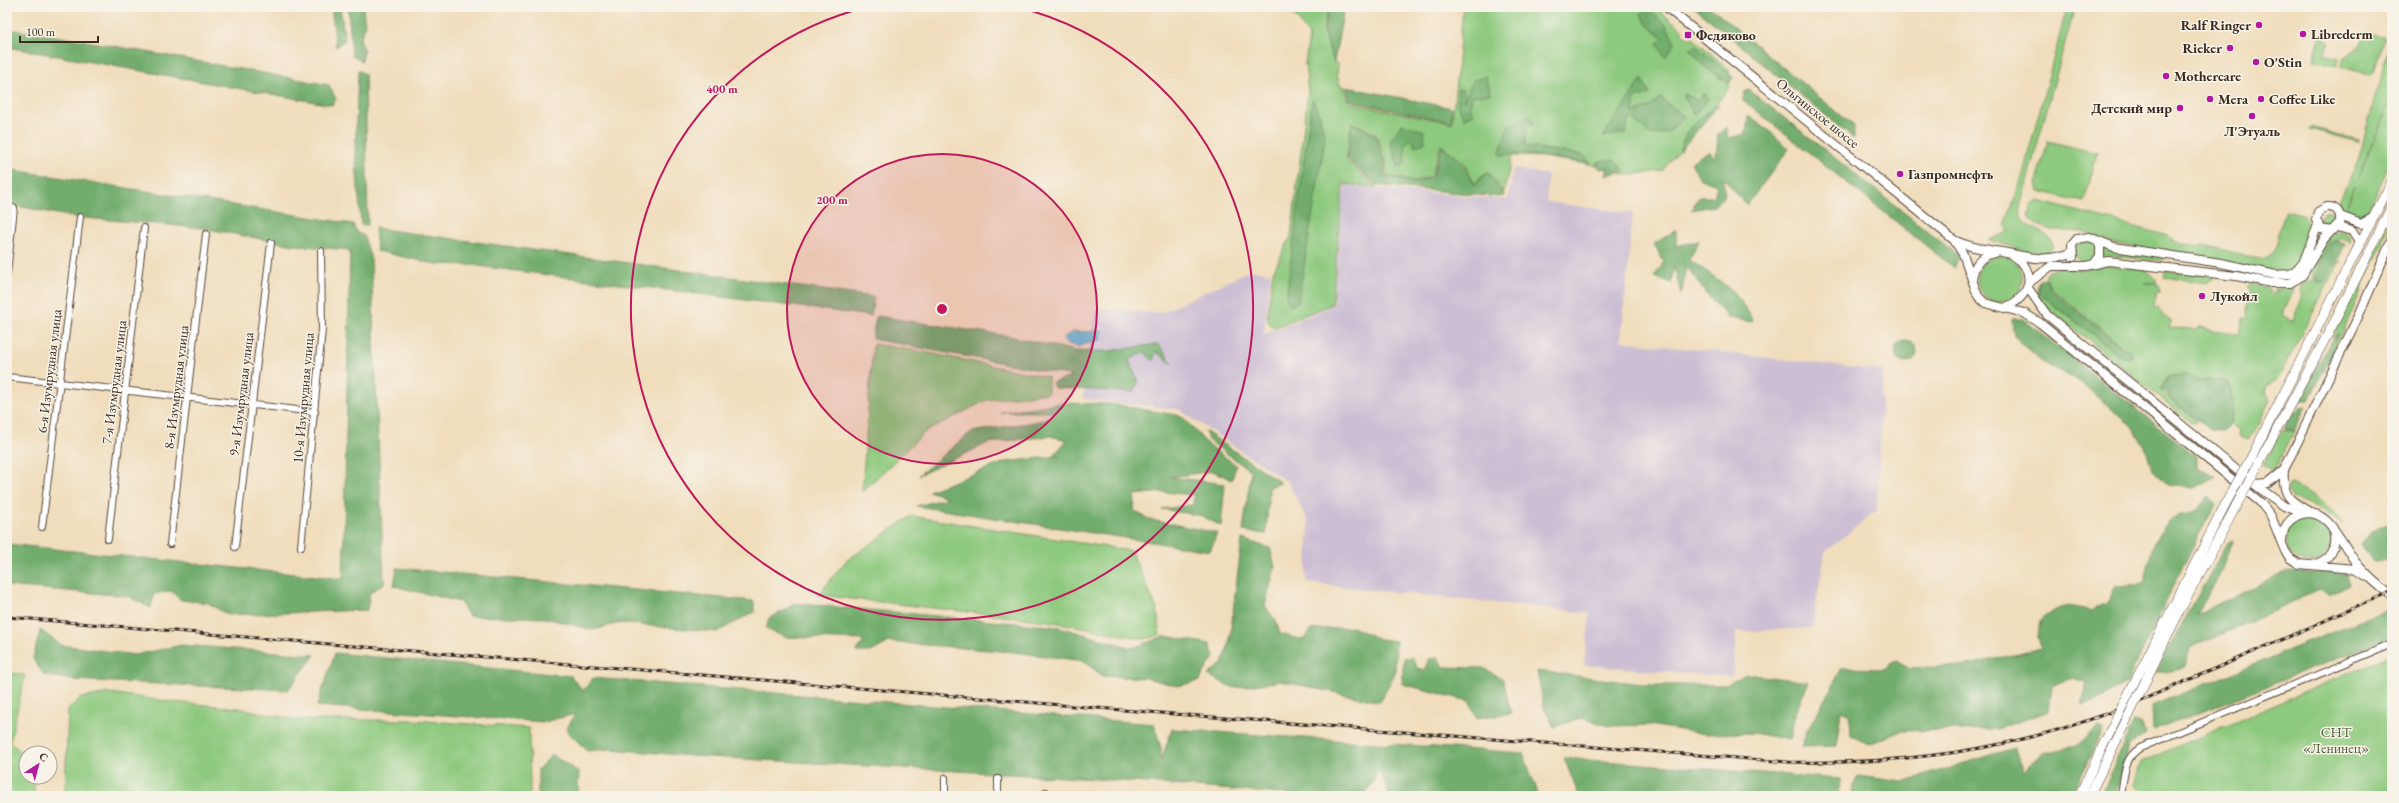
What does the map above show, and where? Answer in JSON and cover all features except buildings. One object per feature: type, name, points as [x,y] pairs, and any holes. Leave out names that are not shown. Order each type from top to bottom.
[{"type":"main road","name":"Ольгинское шоссе","points":[[1666,7],[1954,240]]},
{"type":"main road","points":[[2088,796],[2127,720],[2179,612],[2237,504],[2255,460],[2392,181]]},
{"type":"main road","points":[[2079,796],[2129,693],[2227,501],[2255,460],[2338,316],[2392,206]]},
{"type":"main road","points":[[2358,252],[2358,241],[2352,231],[2321,229],[2318,225],[2316,216],[2326,207],[2334,208],[2340,216],[2361,224],[2376,216]]},
{"type":"main road","points":[[2006,307],[2021,298],[2029,285],[2051,266],[2082,266],[2108,261],[2282,284],[2290,283],[2302,276],[2324,238],[2334,229],[2340,216]]},
{"type":"main road","points":[[2082,266],[2073,258],[2071,253],[2072,245],[2077,239],[2089,237],[2114,247],[2221,263],[2276,275],[2289,274],[2295,272],[2303,263],[2318,225]]},
{"type":"main road","points":[[2392,239],[2373,286],[2284,470],[2283,484],[2289,499],[2312,513],[2321,516],[2332,528],[2356,564],[2368,577],[2392,596]]},
{"type":"main road","points":[[1954,240],[1975,249],[2046,260],[2071,253]]},
{"type":"main road","points":[[1954,240],[1963,254],[1978,296],[1985,302],[1994,306],[2006,307],[2024,313],[2040,323],[2260,502],[2271,516],[2290,558],[2299,564],[2310,566],[2344,567],[2368,577]]},
{"type":"main road","points":[[2094,264],[2100,256],[2100,246],[2097,241]]},
{"type":"main road","points":[[1972,279],[1974,269],[1983,257],[2000,252]]},
{"type":"main road","points":[[2010,254],[2021,261],[2028,271],[2029,285],[2047,315],[2254,484],[2284,506],[2303,514]]},
{"type":"main road","points":[[2254,484],[2268,483],[2284,470]]},
{"type":"main road","points":[[2282,542],[2283,532],[2289,521],[2303,514],[2312,513]]},
{"type":"main road","points":[[2310,566],[2321,563],[2333,549],[2335,537],[2332,528]]},
{"type":"street","points":[[7,273],[14,208]]},
{"type":"street","name":"6-я Изумрудная улица","points":[[42,527],[80,217]]},
{"type":"street","name":"7-я Изумрудная улица","points":[[108,539],[144,228]]},
{"type":"street","name":"8-я Изумрудная улица","points":[[170,544],[206,234]]},
{"type":"street","name":"9-я Изумрудная улица","points":[[235,547],[271,243]]},
{"type":"street","name":"10-я Изумрудная улица","points":[[301,547],[322,329],[321,251]]},
{"type":"street","points":[[7,377],[315,412]]},
{"type":"street","points":[[2121,796],[2126,764],[2133,752],[2140,748],[2392,644]]},
{"type":"street","points":[[945,778],[945,796]]},
{"type":"street","points":[[998,779],[998,796]]},
{"type":"shaded area","points":[[1513,168],[1548,175],[1546,202],[1633,213],[1621,341],[1883,371],[1877,510],[1825,552],[1812,628],[1736,632],[1733,677],[1584,665],[1590,613],[1306,583],[1309,523],[1288,482],[1178,409],[1083,399],[1095,309],[1161,313],[1251,270],[1271,273],[1264,334],[1333,305],[1344,185],[1508,200]]},
{"type":"green space","points":[[331,7],[340,7],[345,40],[336,47]]},
{"type":"green space","points":[[348,7],[363,7],[365,26],[360,39],[364,50],[362,61],[352,56]]},
{"type":"green space","points":[[1285,7],[1328,7],[1323,31],[1334,62],[1338,65],[1337,75],[1340,85],[1344,86],[1349,103],[1452,123],[1463,7],[1655,7],[1682,29],[1682,33],[1690,39],[1692,37],[1729,69],[1729,88],[1662,171],[1626,175],[1593,165],[1542,157],[1512,156],[1503,197],[1502,190],[1488,172],[1474,183],[1465,163],[1441,145],[1431,176],[1414,182],[1386,175],[1386,162],[1376,134],[1352,122],[1346,159],[1376,187],[1343,184],[1332,304],[1273,328],[1267,319],[1273,272],[1291,236],[1308,92],[1305,64],[1309,36],[1296,17],[1287,11]]},
{"type":"green space","points":[[1329,7],[1344,7],[1334,62],[1324,32]]},
{"type":"green space","points":[[1694,7],[1710,7],[1854,126],[1854,139]]},
{"type":"green space","points":[[2067,7],[2075,7],[2020,207],[2021,215],[2027,224],[2041,231],[2051,239],[2053,245],[2051,250],[2037,254],[1989,240],[2006,233],[2008,229],[2005,225],[2021,181]]},
{"type":"green space","points":[[1647,9],[1666,24],[1675,44],[1665,57],[1657,43],[1663,37],[1647,25],[1641,14]]},
{"type":"green space","points":[[7,29],[86,41],[329,85],[336,99],[332,105],[7,47]]},
{"type":"green space","points":[[2366,33],[2384,36],[2374,72],[2370,75],[2341,67],[2344,58],[2358,48]]},
{"type":"green space","points":[[2321,34],[2324,40],[2329,43],[2324,54],[2339,58],[2337,66],[2314,60]]},
{"type":"green space","points":[[2392,34],[2392,95],[2358,177],[2392,96],[2392,159],[2366,215],[2355,218],[2347,215],[2348,214],[2345,215],[2341,213],[2339,201],[2358,161]],"holes":[[[2355,186],[2346,208],[2349,213],[2348,214],[2345,208]]]},
{"type":"green space","points":[[1696,46],[1733,77],[1729,84],[1703,65],[1690,49]]},
{"type":"green space","points":[[358,70],[365,74],[368,225],[361,225],[355,148]]},
{"type":"green space","points":[[1486,76],[1491,94],[1472,96],[1470,107],[1474,114],[1464,118],[1458,106],[1458,89],[1464,90],[1464,101],[1472,81]]},
{"type":"green space","points":[[1642,79],[1650,94],[1635,98],[1633,113],[1652,106],[1660,97],[1684,117],[1668,133],[1652,136],[1629,118],[1626,133],[1603,137]]},
{"type":"green space","points":[[1346,87],[1452,108],[1452,122],[1350,101]]},
{"type":"green space","points":[[1749,90],[1959,256],[1954,268],[1743,100],[1744,92]]},
{"type":"green space","points":[[1704,92],[1708,99],[1694,115],[1683,94],[1698,100]]},
{"type":"green space","points":[[1312,99],[1320,116],[1325,139],[1298,302],[1291,306],[1286,298]]},
{"type":"green space","points":[[1719,104],[1680,151],[1689,130],[1700,118]]},
{"type":"green space","points":[[1530,115],[1534,122],[1526,129],[1525,146],[1584,155],[1590,163],[1525,154],[1499,155],[1508,127]]},
{"type":"green space","points":[[1748,116],[1767,129],[1789,149],[1747,205],[1723,178],[1725,196],[1714,206],[1691,210],[1699,197],[1714,197],[1717,185],[1700,179],[1691,162],[1709,151],[1716,158],[1718,134],[1727,126],[1728,138],[1746,134]]},
{"type":"green space","points":[[1352,123],[1375,135],[1385,164],[1384,175],[1414,183],[1432,177],[1442,146],[1464,164],[1474,184],[1488,173],[1501,191],[1501,197],[1376,185],[1347,158]]},
{"type":"green space","points":[[1402,124],[1424,131],[1425,143],[1415,146],[1412,137],[1405,145],[1405,164],[1398,167],[1390,141]]},
{"type":"green space","points":[[2310,127],[2359,140],[2359,142],[2309,129]]},
{"type":"green space","points":[[2048,141],[2097,153],[2084,202],[2039,191],[2037,182]]},
{"type":"green space","points":[[1604,160],[1615,160],[1624,171],[1606,175],[1609,167],[1600,169],[1596,163]]},
{"type":"green space","points":[[7,169],[353,224],[356,232],[364,236],[371,260],[384,583],[370,593],[367,610],[228,615],[208,603],[181,600],[171,591],[154,594],[151,608],[128,596],[7,586],[7,544],[343,579],[350,250],[293,245],[203,228],[73,217],[7,204]]},
{"type":"green space","points":[[2039,201],[2168,236],[2185,244],[2204,245],[2259,259],[2267,257],[2276,247],[2283,217],[2287,211],[2304,216],[2310,230],[2310,237],[2306,250],[2295,270],[2280,273],[2112,243],[2083,232],[2057,231],[2041,227],[2034,223],[2029,216],[2032,204]]},
{"type":"green space","points":[[2325,211],[2331,211],[2336,216],[2334,225],[2331,227],[2325,227],[2320,222],[2320,216]]},
{"type":"green space","points":[[2392,216],[2392,222],[2325,371],[2323,366],[2332,354],[2338,333],[2332,338]]},
{"type":"green space","points":[[375,228],[874,297],[871,316],[470,265],[435,264],[377,251]]},
{"type":"green space","points":[[1676,230],[1676,246],[1699,241],[1689,260],[1726,286],[1742,302],[1753,322],[1729,318],[1706,294],[1687,266],[1681,295],[1674,265],[1671,283],[1654,277],[1664,262],[1654,244]]},
{"type":"green space","points":[[2338,231],[2348,234],[2351,243],[2341,239],[2328,243],[2321,256],[2315,282],[2325,282],[2330,268],[2341,259],[2278,379],[2267,386],[2265,392],[2270,400],[2256,429],[2248,440],[2238,437],[2239,431],[2231,425],[2233,403],[2229,381],[2198,380],[2187,375],[2168,376],[2160,390],[2197,421],[2193,424],[2043,304],[2037,294],[2039,295],[2037,286],[2039,281],[2039,293],[2119,355],[2130,358],[2132,352],[2125,349],[2052,289],[2044,276],[2048,270],[2061,267],[2078,270],[2104,265],[2147,270],[2156,279],[2156,283],[2145,284],[2158,284],[2160,291],[2156,291],[2154,308],[2159,308],[2164,317],[2170,320],[2170,328],[2199,329],[2199,326],[2212,331],[2238,334],[2241,330],[2242,319],[2246,318],[2250,289],[2248,287],[2250,284],[2270,289],[2269,293],[2272,295],[2275,290],[2289,287],[2297,282],[2282,316],[2292,321],[2303,297],[2300,291],[2303,278],[2306,284],[2312,279],[2322,245]]},
{"type":"green space","points":[[2086,241],[2094,244],[2097,252],[2094,260],[2086,263],[2078,260],[2075,252],[2078,244]]},
{"type":"green space","points":[[2335,241],[2345,244],[2343,250],[2325,282],[2316,281],[2321,256],[2328,244]]},
{"type":"green space","points":[[2102,245],[2168,257],[2162,261],[2101,255]]},
{"type":"green space","points":[[1995,256],[2005,256],[2013,260],[2019,266],[2023,274],[2023,284],[2019,292],[2013,298],[2005,302],[1995,302],[1987,298],[1981,292],[1977,284],[1977,274],[1981,266],[1987,260]]},
{"type":"green space","points":[[2166,271],[2215,277],[2207,283],[2164,277]]},
{"type":"green space","points":[[2045,278],[2051,290],[2124,349],[2131,350],[2132,357],[2124,357],[2119,355],[2039,293],[2039,280]]},
{"type":"green space","points":[[876,316],[1008,336],[1076,351],[1109,351],[1158,344],[1173,364],[1156,352],[1153,361],[1144,352],[1129,360],[1139,382],[1133,392],[1054,388],[1052,383],[1073,376],[872,339]]},
{"type":"green space","points":[[2012,319],[2023,319],[2196,456],[2196,467],[2216,476],[2194,488],[2167,485],[2152,470],[2145,446],[2131,425],[2072,376],[2046,365],[2014,336]]},
{"type":"green space","points":[[2338,334],[2331,354],[2322,366],[2324,372],[2309,399],[2299,399],[2331,341]]},
{"type":"green space","points":[[1906,341],[1914,344],[1917,352],[1914,360],[1906,363],[1898,360],[1895,352],[1898,344]]},
{"type":"green space","points":[[873,344],[918,351],[1048,377],[1048,393],[987,400],[925,432],[862,492]]},
{"type":"green space","points":[[2188,375],[2198,380],[2229,381],[2233,403],[2231,424],[2224,430],[2210,429],[2172,400],[2167,393],[2161,390],[2169,376]]},
{"type":"green space","points":[[1061,403],[1112,404],[1182,416],[1208,445],[1236,465],[1232,480],[1213,471],[1170,477],[1225,484],[1221,526],[1202,516],[1162,509],[1193,505],[1194,495],[1162,492],[1135,495],[1134,511],[1151,520],[1217,533],[1210,551],[916,506],[948,498],[929,491],[1005,462],[1059,456],[1054,455],[1067,440],[1050,436],[988,443],[919,475],[971,432],[1040,421],[1057,412],[1000,412]]},
{"type":"green space","points":[[2306,406],[2294,431],[2285,428],[2292,413],[2297,412],[2300,407]]},
{"type":"green space","points":[[2283,429],[2294,432],[2274,471],[2263,465]]},
{"type":"green space","points":[[1205,431],[1281,483],[1269,487],[1266,534],[1243,531],[1251,471],[1208,440]]},
{"type":"green space","points":[[2292,484],[2320,501],[2335,514],[2342,524],[2320,508],[2292,498],[2288,489],[2289,485]]},
{"type":"green space","points":[[2208,496],[2216,504],[2197,538],[2127,682],[2097,701],[2082,705],[2087,683],[2072,678],[2052,686],[2049,711],[1998,729],[1901,731],[1869,744],[1851,736],[1850,715],[1841,711],[1836,746],[1801,747],[1807,731],[1842,668],[1884,669],[1896,660],[1909,668],[1962,666],[2041,649],[2038,636],[2040,621],[2053,612],[2069,606],[2090,611],[2107,603],[2116,586],[2144,584],[2154,541],[2168,522],[2177,515],[2195,511]]},
{"type":"green space","points":[[911,516],[1131,551],[1157,609],[1160,635],[1145,639],[1048,621],[818,595],[846,561]]},
{"type":"green space","points":[[2309,516],[2322,520],[2328,526],[2332,539],[2328,552],[2322,558],[2309,562],[2296,558],[2290,552],[2286,539],[2290,526],[2296,520]]},
{"type":"green space","points":[[2392,521],[2392,561],[2373,562],[2361,544],[2372,530]]},
{"type":"green space","points":[[1242,539],[1270,548],[1275,567],[1265,606],[1276,621],[1280,634],[1304,640],[1311,630],[1352,627],[1379,639],[1396,641],[1395,673],[1380,702],[1281,681],[1233,688],[1208,675],[1222,664],[1229,644]]},
{"type":"green space","points":[[2233,540],[2223,569],[2197,614],[2287,571],[2346,574],[2349,585],[2328,594],[2320,590],[2303,597],[2190,649],[2185,666],[2172,672],[2155,672],[2228,542]]},
{"type":"green space","points":[[397,568],[754,601],[754,612],[717,632],[620,623],[593,630],[546,618],[469,616],[460,602],[394,586]]},
{"type":"green space","points":[[793,603],[1059,627],[1132,648],[1165,636],[1210,644],[1214,657],[1199,681],[1177,686],[1146,678],[1102,676],[1084,661],[1013,652],[889,642],[871,652],[856,652],[865,640],[785,637],[766,629],[769,618],[786,610]]},
{"type":"green space","points":[[2392,608],[2392,637],[2153,731],[2152,706]]},
{"type":"green space","points":[[40,630],[61,645],[135,655],[182,645],[315,655],[288,690],[72,680],[44,675],[33,659]]},
{"type":"green space","points":[[335,653],[571,676],[583,691],[593,678],[1154,724],[1161,748],[1161,761],[1172,729],[1523,753],[1539,796],[1390,796],[1379,771],[1366,794],[1360,796],[1295,795],[1097,779],[691,756],[611,749],[587,751],[566,730],[575,714],[544,722],[317,706]]},
{"type":"green space","name":"СНТ «Ленинец»","points":[[2392,655],[2392,796],[2152,796],[2134,785],[2141,762]]},
{"type":"green space","points":[[1412,657],[1417,668],[1426,670],[1428,659],[1438,658],[1444,667],[1483,668],[1503,679],[1511,713],[1477,718],[1469,701],[1402,684],[1404,658]]},
{"type":"green space","points":[[1537,671],[1650,685],[1726,685],[1746,674],[1809,682],[1795,713],[1790,740],[1754,733],[1705,734],[1650,725],[1610,726],[1580,718],[1554,727],[1544,708]]},
{"type":"green space","points":[[7,672],[25,675],[10,742],[18,749],[18,785],[34,785],[34,796],[7,796]]},
{"type":"green space","points":[[110,693],[173,702],[239,708],[297,720],[413,720],[529,728],[530,796],[65,796],[68,709],[81,698]]},
{"type":"green space","points":[[2134,721],[2141,723],[2146,734],[2128,746],[2116,796],[2100,796]]},
{"type":"green space","points":[[2098,728],[2103,731],[2071,796],[1851,796],[1857,776],[1903,782],[2014,748],[2024,771],[2043,753],[2076,746]]},
{"type":"green space","points":[[552,755],[579,772],[578,796],[538,796],[538,769]]},
{"type":"green space","points":[[1564,758],[1840,779],[1839,796],[1579,796]]},
{"type":"water","points":[[1102,331],[1100,340],[1077,347],[1066,343],[1063,338],[1072,332]]},
{"type":"railway","points":[[7,617],[1097,708],[1788,762],[1851,762],[1913,758],[1974,749],[2035,736],[2083,722],[2153,695],[2392,591]]},
{"type":"place","name":"Ralf Ringer","points":[[2259,25]]},
{"type":"place","name":"Librederm","points":[[2303,34]]},
{"type":"place","name":"Федяково","points":[[1688,35]]},
{"type":"place","name":"Rieker","points":[[2230,48]]},
{"type":"place","name":"O'Stin","points":[[2256,62]]},
{"type":"place","name":"Mothercare","points":[[2166,76]]},
{"type":"place","name":"Мега","points":[[2210,99]]},
{"type":"place","name":"Coffee Like","points":[[2261,99]]},
{"type":"place","name":"Детский мир","points":[[2180,108]]},
{"type":"place","name":"Л'Этуаль","points":[[2252,116]]},
{"type":"place","name":"Газпромнефть","points":[[1900,174]]},
{"type":"place","name":"Лукойл","points":[[2202,296]]}]
